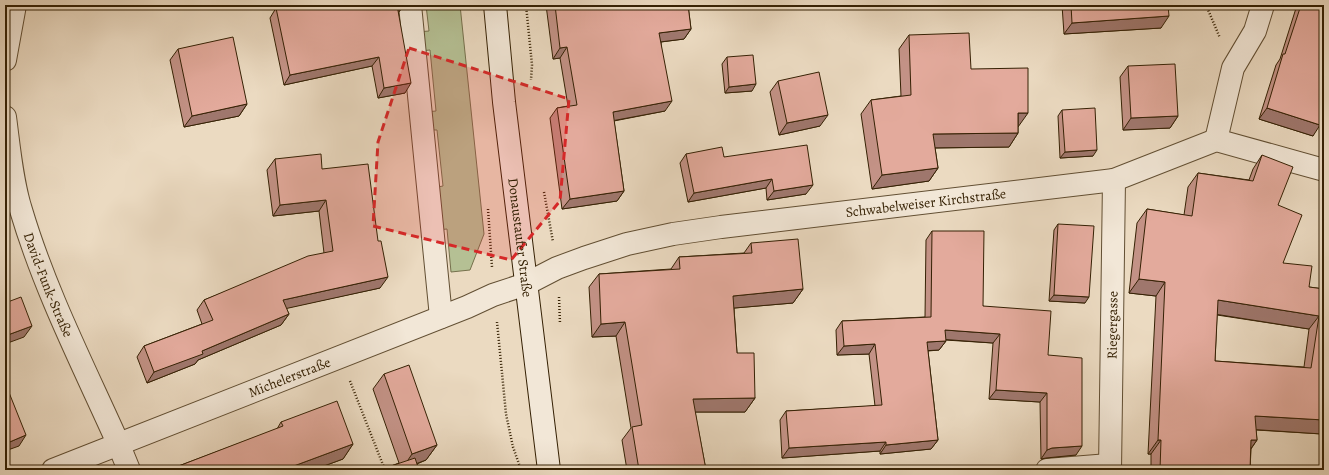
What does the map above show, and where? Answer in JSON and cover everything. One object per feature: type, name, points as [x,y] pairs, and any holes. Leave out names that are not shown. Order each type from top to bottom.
[{"type":"street","points":[[5,60],[15,5]]},
{"type":"street","points":[[410,5],[441,317]]},
{"type":"street","name":"Donaustaufer Straße","points":[[495,5],[504,102],[550,470]]},
{"type":"street","points":[[1263,5],[1255,31],[1233,68],[1216,140],[1324,170]]},
{"type":"street","name":"David-Funk-Straße","points":[[5,117],[10,156],[20,209],[43,276],[129,470]]},
{"type":"street","name":"Schwabelweiser Kirchstraße","points":[[526,284],[557,268],[584,258],[628,244],[673,234],[1114,180],[1216,140]]},
{"type":"street","name":"Riegergasse","points":[[1110,468],[1114,180]]},
{"type":"street","name":"Michelerstraße","points":[[53,470],[118,443],[341,357],[493,295],[526,284]]},
{"type":"street","points":[[1047,470],[1110,468]]},
{"type":"path","points":[[526,5],[532,65],[530,85]]},
{"type":"path","points":[[544,189],[557,268]]},
{"type":"path","points":[[488,208],[493,295],[500,336],[506,414],[513,447],[521,470]]},
{"type":"path","points":[[341,357],[385,470]]},
{"type":"highlighted area","points":[[409,48],[569,99],[560,201],[511,260],[373,226],[378,142]]},
{"type":"green space","points":[[426,5],[460,5],[484,234],[470,270],[451,272],[447,229],[437,230],[432,188],[443,186],[437,130],[427,130],[425,112],[436,111],[430,50],[419,51],[417,32],[429,31]]},
{"type":"building","points":[[292,5],[397,5],[411,83],[384,88],[379,57],[290,75],[276,8]]},
{"type":"building","points":[[555,5],[688,5],[691,29],[659,33],[672,101],[613,112],[624,191],[570,199],[557,108],[577,105],[567,47],[560,48]]},
{"type":"building","points":[[1071,5],[1168,5],[1169,16],[1072,23]]},
{"type":"building","points":[[1301,5],[1324,5],[1324,113],[1320,125],[1267,108],[1283,54],[1285,54]]},
{"type":"building","points":[[969,33],[971,69],[1028,68],[1028,113],[1018,113],[1018,133],[933,134],[938,168],[882,175],[871,100],[911,95],[909,35]]},
{"type":"building","points":[[233,37],[247,104],[192,116],[178,49]]},
{"type":"building","points":[[753,55],[756,84],[729,87],[727,57]]},
{"type":"building","points":[[1175,64],[1178,116],[1131,118],[1128,66]]},
{"type":"building","points":[[819,72],[828,115],[787,123],[778,81]]},
{"type":"building","points":[[1095,108],[1097,150],[1065,152],[1062,110]]},
{"type":"building","points":[[807,145],[813,185],[774,191],[772,179],[694,193],[686,154],[722,147],[724,157]]},
{"type":"building","points":[[321,154],[322,169],[368,164],[378,241],[381,241],[388,277],[283,300],[289,314],[202,351],[203,354],[154,372],[144,346],[213,320],[204,300],[308,256],[333,251],[326,200],[280,205],[275,159]]},
{"type":"building","points":[[1262,155],[1293,167],[1278,205],[1302,215],[1283,263],[1312,266],[1309,287],[1324,289],[1324,420],[1255,416],[1257,440],[1251,440],[1250,470],[1160,470],[1161,440],[1158,440],[1165,282],[1139,279],[1147,209],[1192,216],[1198,173],[1253,181]],"holes":[[[1218,300],[1319,316],[1311,368],[1215,361]]]},
{"type":"building","points":[[1058,224],[1094,226],[1089,297],[1054,295]]},
{"type":"building","points":[[932,231],[984,231],[983,306],[1051,311],[1048,355],[1082,358],[1082,446],[1052,448],[1047,450],[1047,393],[996,390],[1000,334],[945,330],[946,341],[927,342],[938,440],[886,445],[886,442],[789,448],[786,411],[882,405],[875,344],[844,346],[842,321],[931,317]]},
{"type":"building","points":[[798,239],[803,289],[733,296],[737,353],[754,353],[755,398],[693,399],[706,470],[639,470],[632,427],[642,425],[625,322],[601,324],[599,274],[680,269],[679,257],[752,253],[751,243]]},
{"type":"building","points":[[21,297],[32,326],[5,336],[5,303]]},
{"type":"building","points":[[409,365],[437,445],[412,454],[384,374]]},
{"type":"building","points":[[8,390],[26,435],[5,444],[5,391]]},
{"type":"building","points":[[337,401],[353,444],[283,470],[177,470],[176,467],[283,426],[281,422]]},
{"type":"building","points":[[415,458],[419,470],[393,470],[391,466]]}]
